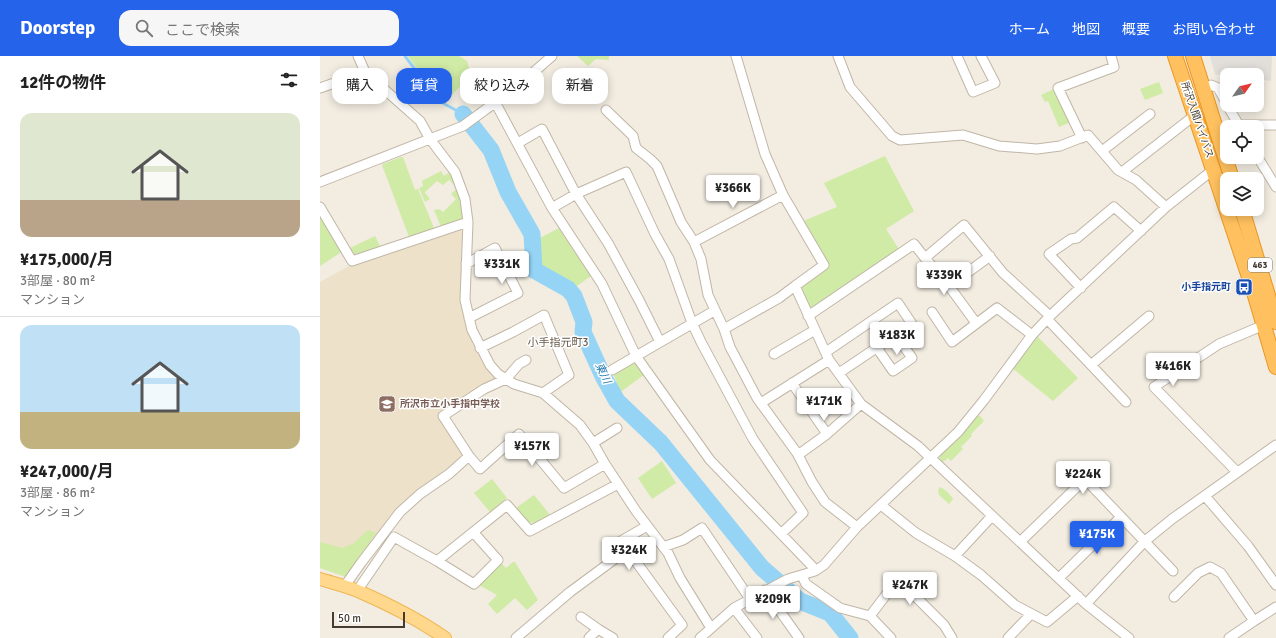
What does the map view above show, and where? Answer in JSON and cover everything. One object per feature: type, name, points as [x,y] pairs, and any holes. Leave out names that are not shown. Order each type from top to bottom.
[{"type":"highway","name":"所沢入間バイパス","points":[[1175,56],[1270,324]]},
{"type":"highway","name":"所沢入間バイパス","points":[[1193,56],[1220,138]]},
{"type":"highway","name":"所沢入間バイパス","points":[[1244,216],[1270,324],[1276,366]]},
{"type":"main road","points":[[320,579],[357,591],[393,607],[445,638]]},
{"type":"street","points":[[358,56],[363,68]]},
{"type":"street","points":[[539,68],[552,56]]},
{"type":"street","points":[[724,329],[779,298],[824,265],[783,195],[765,154],[736,56]]},
{"type":"street","points":[[838,56],[850,87],[892,136],[900,140],[964,135],[998,146],[1037,149],[1060,146],[1088,135],[1118,170],[1136,180],[1166,207]]},
{"type":"street","points":[[957,56],[973,92],[994,83],[982,56]]},
{"type":"street","points":[[1082,138],[1058,88],[1114,67],[1110,56]]},
{"type":"street","points":[[320,88],[332,84]]},
{"type":"street","points":[[1211,85],[1218,88],[1220,92]]},
{"type":"street","points":[[388,92],[420,120],[430,139],[455,172],[465,199],[468,222],[465,300],[472,330],[490,365],[514,384],[543,393],[580,425],[618,484],[668,553],[707,634],[734,608],[788,579],[815,571],[824,565],[857,527],[958,432],[984,400],[1032,335],[1166,207],[1214,169]]},
{"type":"street","points":[[320,182],[463,126],[493,104]]},
{"type":"street","points":[[496,104],[552,208],[602,284],[636,356],[710,460],[812,566],[815,571]]},
{"type":"street","points":[[606,110],[633,136],[636,148],[657,166],[682,222],[694,242],[701,259],[708,296],[714,311],[724,329],[730,347],[761,403],[798,455],[812,482],[825,502],[857,527]]},
{"type":"street","points":[[1102,151],[1150,114]]},
{"type":"street","points":[[1122,172],[1195,115]]},
{"type":"street","points":[[1264,125],[1276,125]]},
{"type":"street","points":[[518,143],[542,129],[576,194],[608,243],[660,342]]},
{"type":"street","points":[[1262,164],[1276,187]]},
{"type":"street","points":[[552,208],[576,194],[626,172],[655,234],[669,259],[692,323],[701,342],[753,439],[803,513],[781,534]]},
{"type":"street","points":[[694,242],[783,195]]},
{"type":"street","points":[[320,207],[352,261],[468,222]]},
{"type":"street","points":[[1081,288],[1049,254],[1071,239],[1077,238],[1114,208],[1141,231]]},
{"type":"street","points":[[924,258],[964,225],[1004,273],[1049,318],[1126,402]]},
{"type":"street","points":[[808,316],[914,244],[924,258],[949,286],[976,323]]},
{"type":"street","points":[[466,264],[494,248],[518,293],[469,318]]},
{"type":"street","points":[[949,286],[990,256]]},
{"type":"street","points":[[795,286],[827,356],[861,404],[918,446],[1086,604],[1129,638]]},
{"type":"street","points":[[761,403],[792,383],[898,303],[912,324],[839,373]]},
{"type":"street","points":[[932,312],[952,342],[997,308],[1032,335]]},
{"type":"street","points":[[612,370],[714,311]]},
{"type":"street","points":[[480,348],[513,332],[544,314],[569,375],[543,393]]},
{"type":"street","points":[[1091,365],[1149,316]]},
{"type":"street","points":[[1237,472],[1154,387],[1219,344],[1270,324]]},
{"type":"street","points":[[774,354],[815,330]]},
{"type":"street","points":[[877,348],[893,371],[912,358],[896,335]]},
{"type":"street","points":[[526,360],[519,364],[506,379],[484,389],[443,416],[469,456],[480,469],[518,434],[564,488],[605,464]]},
{"type":"street","points":[[792,383],[827,434]]},
{"type":"street","points":[[798,455],[827,434],[861,404]]},
{"type":"street","points":[[593,443],[617,428]]},
{"type":"street","points":[[1086,604],[1145,541],[1172,519],[1276,445]]},
{"type":"street","points":[[344,587],[360,563],[400,512],[420,494],[449,474],[469,456]]},
{"type":"street","points":[[1020,542],[1085,479],[1173,571]]},
{"type":"street","points":[[437,561],[507,505],[530,531],[618,484]]},
{"type":"street","points":[[1205,496],[1248,546],[1276,585]]},
{"type":"street","points":[[881,505],[916,533],[955,556],[981,575],[1015,605],[1047,622],[1078,596]]},
{"type":"street","points":[[955,556],[992,516]]},
{"type":"street","points":[[1059,578],[1121,516]]},
{"type":"street","points":[[647,526],[621,541],[682,625],[668,638]]},
{"type":"street","points":[[663,547],[683,540],[702,528],[750,599]]},
{"type":"street","points":[[357,591],[394,537],[474,584],[498,560],[473,532]]},
{"type":"street","points":[[516,638],[570,592],[628,550]]},
{"type":"street","points":[[1174,597],[1198,573],[1210,567],[1221,573],[1254,621]]},
{"type":"street","points":[[802,576],[806,584],[840,608],[870,616],[891,638]]},
{"type":"street","points":[[870,616],[898,578],[944,625],[952,638]]},
{"type":"street","points":[[765,590],[799,638]]},
{"type":"street","points":[[1229,638],[1276,607]]},
{"type":"street","points":[[734,608],[757,638]]},
{"type":"street","points":[[1008,638],[1031,614]]},
{"type":"street","points":[[581,617],[613,638]]},
{"type":"street","points":[[589,638],[598,629]]},
{"type":"shaded area","points":[[1210,56],[1272,56],[1271,81],[1264,80],[1264,68],[1220,68],[1220,75],[1215,74]]},
{"type":"shaded area","name":"所沢市立小手指中学校","points":[[461,230],[463,237],[460,301],[473,345],[479,349],[497,378],[467,395],[439,414],[463,456],[402,503],[351,570],[320,559],[320,282],[349,266]]},
{"type":"green space","points":[[408,56],[459,56],[467,61],[469,68],[460,68],[460,86],[452,95],[452,68],[417,68]]},
{"type":"green space","points":[[577,56],[609,56],[609,59],[596,59],[588,66]]},
{"type":"green space","points":[[1159,82],[1163,93],[1145,100],[1140,89]]},
{"type":"green space","points":[[1058,87],[1073,121],[1059,127],[1048,101],[1045,102],[1041,95]]},
{"type":"green space","points":[[885,156],[914,211],[886,229],[900,251],[813,309],[808,309],[800,289],[801,284],[827,266],[801,222],[837,207],[824,183]]},
{"type":"green space","points":[[403,157],[415,190],[418,189],[434,228],[433,230],[411,237],[409,237],[382,165]]},
{"type":"green space","points":[[441,171],[444,176],[451,171],[462,199],[465,219],[441,227],[434,210],[439,209],[443,212],[456,199],[451,194],[457,188],[449,180],[443,185],[437,181],[425,192],[430,199],[425,202],[419,188],[423,186],[422,181]]},
{"type":"green space","points":[[320,213],[343,251],[320,266]]},
{"type":"green space","points":[[559,228],[591,276],[574,288],[541,265],[536,240]]},
{"type":"green space","points":[[375,236],[380,248],[354,257],[350,248]]},
{"type":"green space","points":[[1036,335],[1078,378],[1053,401],[1012,368]]},
{"type":"green space","points":[[636,361],[645,374],[620,391],[613,373]]},
{"type":"green space","points":[[976,416],[980,416],[984,421],[971,434],[972,436],[961,447],[963,449],[951,461],[948,458],[942,463],[940,460],[940,454]]},
{"type":"green space","points":[[662,461],[676,483],[652,499],[638,478]]},
{"type":"green space","points":[[492,479],[507,498],[490,512],[474,493]]},
{"type":"green space","points":[[940,487],[948,492],[953,499],[949,504],[939,495],[938,490]]},
{"type":"green space","points":[[534,495],[550,515],[535,523],[528,522],[516,508]]},
{"type":"green space","points":[[368,530],[376,533],[346,577],[320,568],[320,542],[343,548],[354,543]]},
{"type":"green space","points":[[515,562],[538,600],[527,610],[515,598],[497,614],[488,604],[497,595],[479,585],[501,563],[506,568]]},
{"type":"waterway","name":"東川","points":[[405,56],[439,101],[463,114]]},
{"type":"waterway","name":"東川","points":[[463,114],[491,150],[508,192],[532,234],[534,270],[568,289],[574,296],[584,322],[583,332],[603,376],[617,401],[661,443],[762,568],[800,601],[830,613],[850,638]]},
{"type":"place","name":"小手指元町","points":[[1244,287]]},
{"type":"place","name":"所沢市立小手指中学校","points":[[387,404]]},
{"type":"district","name":"小手指元町3","points":[[558,342]]}]
